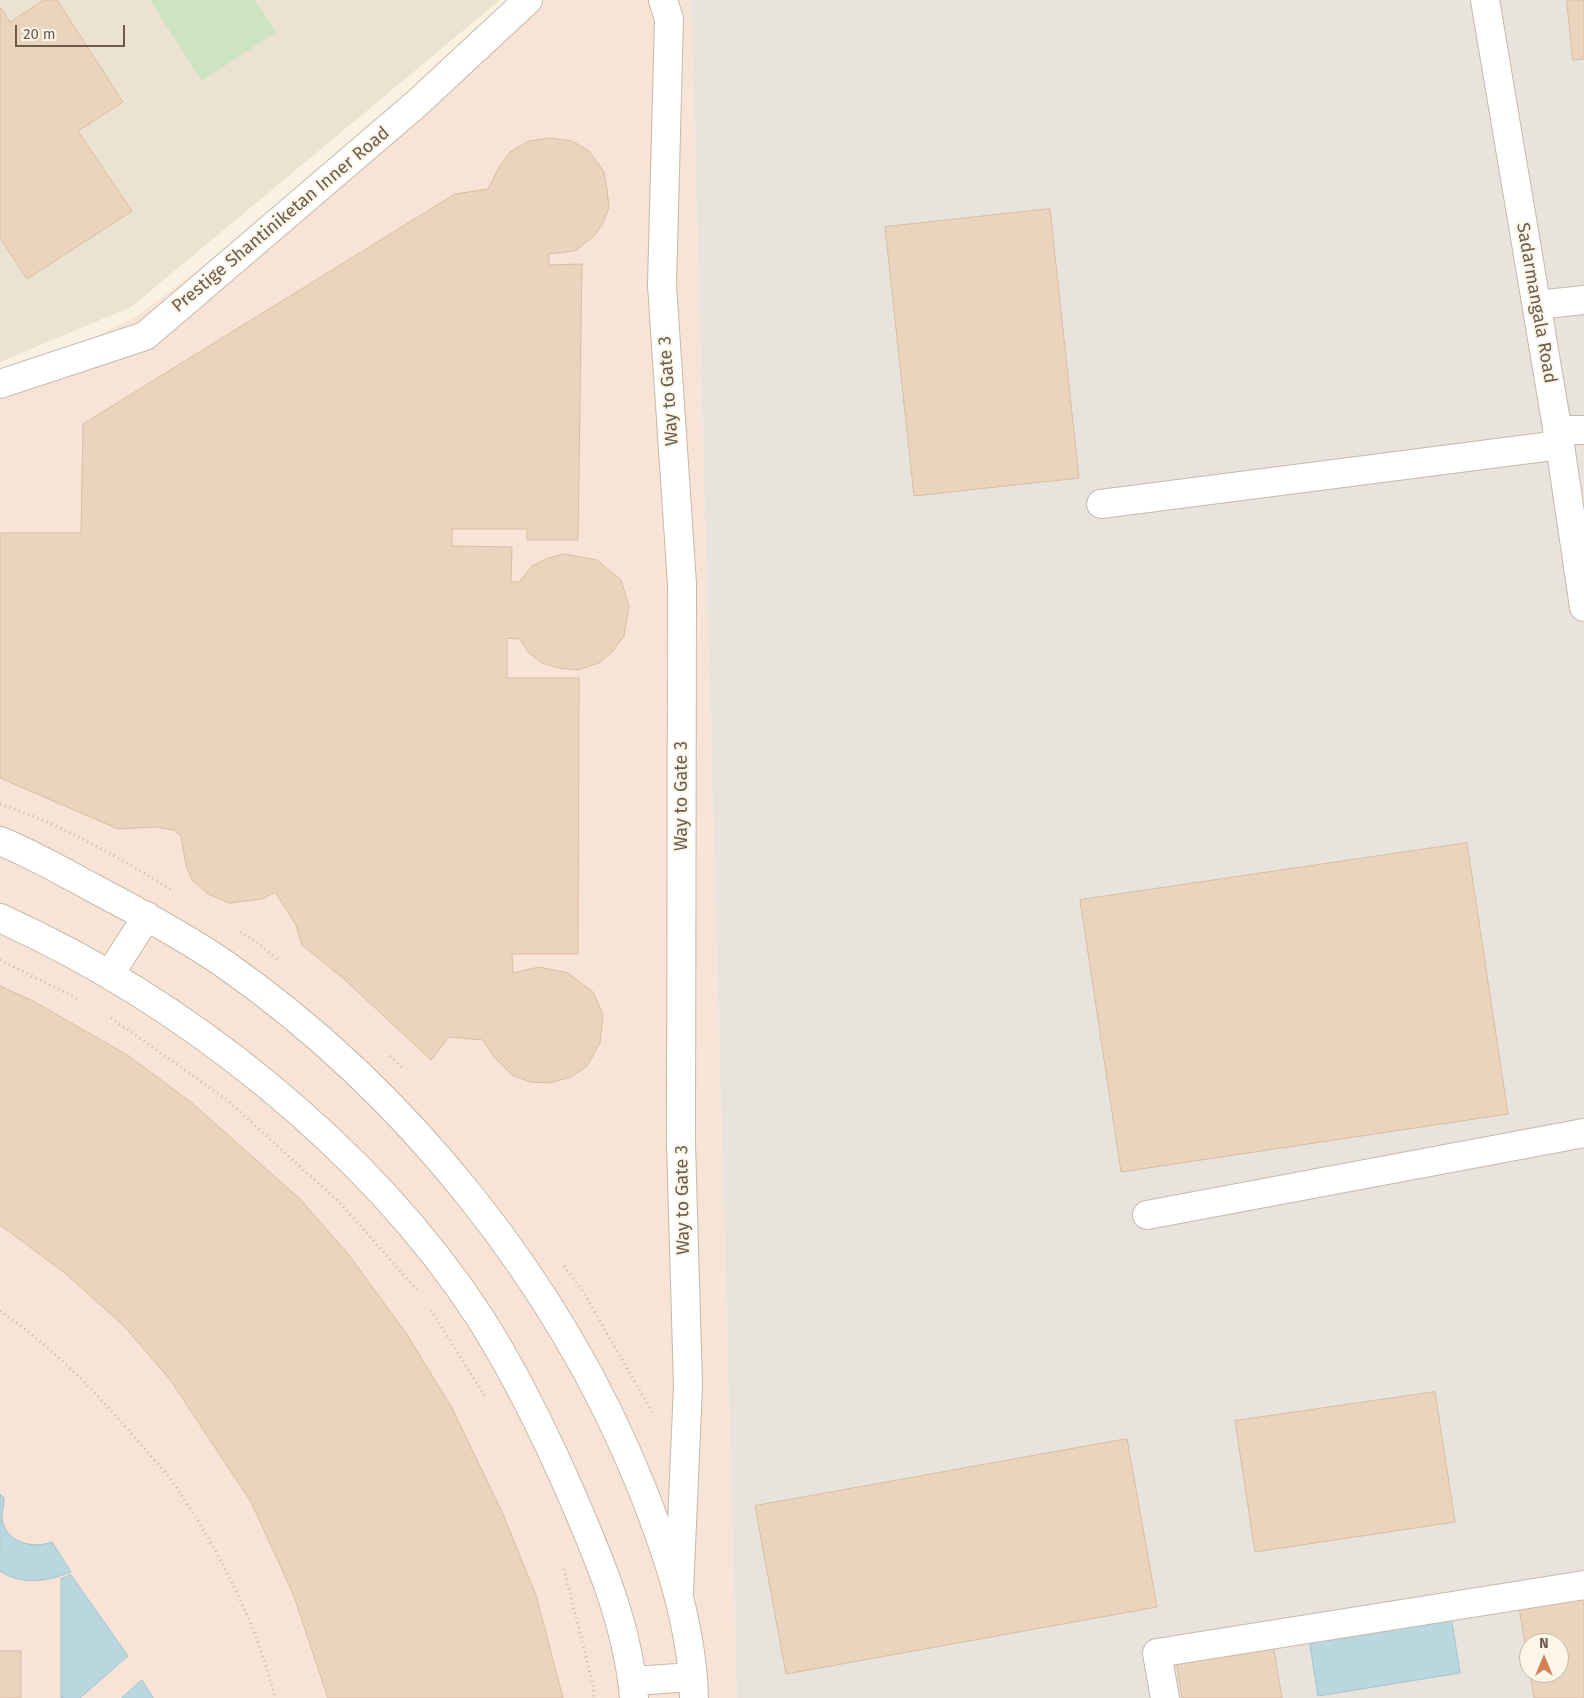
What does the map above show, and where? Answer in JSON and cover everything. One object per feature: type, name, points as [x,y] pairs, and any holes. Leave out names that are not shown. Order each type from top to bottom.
[{"type":"street","name":"Prestige Shantiniketan Inner Road","points":[[0,384],[145,336],[415,106],[528,0]]},
{"type":"street","name":"Way to Gate 3","points":[[663,0],[669,18],[662,286],[682,584],[681,1144],[688,1386],[679,1592]]},
{"type":"street","name":"Sadarmangala Road","points":[[1485,0],[1559,438],[1584,607]]},
{"type":"street","points":[[1536,305],[1584,300]]},
{"type":"street","points":[[1101,504],[1559,438],[1584,430]]},
{"type":"street","points":[[0,841],[23,850],[147,916],[222,962],[307,1028],[356,1071],[466,1190],[544,1298],[598,1390],[640,1485],[679,1592],[694,1687],[633,1690],[625,1637],[606,1574],[537,1418],[479,1316],[399,1210],[310,1122],[217,1046],[110,974],[0,918]]},
{"type":"street","points":[[110,974],[147,916]]},
{"type":"street","points":[[1147,1215],[1584,1133]]},
{"type":"street","points":[[1165,1698],[1157,1653],[1584,1585]]},
{"type":"path","points":[[0,960],[83,1001]]},
{"type":"path","points":[[107,1015],[226,1098],[341,1204],[422,1297]]},
{"type":"path","points":[[428,1305],[489,1403]]},
{"type":"path","points":[[0,1310],[29,1331],[107,1405],[177,1488],[229,1577],[266,1663],[275,1698]]},
{"type":"path","points":[[563,1563],[593,1685],[594,1698]]},
{"type":"shaded area","points":[[0,0],[500,0],[131,307],[0,362]]},
{"type":"shaded area","points":[[525,0],[691,0],[737,1698],[0,1698],[0,387],[140,314],[415,105]]},
{"type":"shaded area","points":[[691,0],[1584,0],[1584,1698],[737,1698]]},
{"type":"green space","points":[[150,0],[255,0],[276,32],[202,81]]},
{"type":"water","points":[[0,1494],[4,1498],[2,1518],[8,1533],[21,1542],[29,1544],[37,1545],[52,1542],[71,1572],[44,1580],[26,1580],[8,1576],[0,1571]]},
{"type":"water","points":[[71,1575],[128,1656],[80,1698],[61,1698],[61,1579]]},
{"type":"water","points":[[1451,1616],[1460,1673],[1318,1696],[1309,1639]]},
{"type":"water","points":[[142,1680],[153,1698],[122,1698]]},
{"type":"building","points":[[44,0],[57,0],[123,102],[78,131],[132,211],[27,279],[0,238],[0,7],[10,22]]},
{"type":"building","points":[[1567,0],[1584,0],[1584,59],[1573,60]]},
{"type":"building","points":[[551,138],[572,141],[589,151],[604,172],[609,208],[602,225],[594,236],[575,251],[549,254],[549,265],[582,264],[578,540],[527,540],[527,529],[452,529],[452,546],[512,547],[511,582],[519,582],[532,566],[548,558],[564,554],[597,560],[621,580],[629,606],[624,636],[613,651],[599,663],[578,670],[559,668],[542,663],[528,652],[520,639],[507,638],[507,678],[579,678],[578,954],[512,954],[513,973],[539,967],[568,973],[593,992],[603,1014],[600,1043],[587,1066],[571,1077],[550,1083],[530,1082],[512,1075],[494,1057],[483,1040],[449,1037],[431,1060],[344,979],[302,945],[296,925],[275,892],[262,899],[229,903],[208,894],[192,880],[186,865],[181,836],[174,830],[155,827],[118,829],[0,778],[0,533],[81,533],[83,424],[455,194],[488,189],[498,169],[510,152],[529,141]]},
{"type":"building","points":[[1050,209],[1079,478],[914,496],[885,227]]},
{"type":"building","points":[[1467,843],[1508,1114],[1121,1172],[1080,900]]},
{"type":"building","points":[[0,986],[33,1001],[129,1056],[192,1103],[300,1199],[349,1255],[406,1333],[452,1408],[502,1512],[536,1595],[563,1698],[328,1698],[294,1596],[251,1502],[171,1381],[125,1327],[66,1274],[0,1225]]},
{"type":"building","points":[[1435,1392],[1455,1522],[1255,1552],[1235,1421]]},
{"type":"building","points":[[1127,1439],[1157,1607],[786,1674],[755,1506]]},
{"type":"building","points":[[1584,1596],[1584,1698],[1534,1698],[1532,1683],[1569,1683],[1569,1633],[1523,1633],[1519,1607]]},
{"type":"building","points":[[1273,1643],[1282,1698],[1182,1698],[1176,1660]]},
{"type":"building","points":[[0,1651],[21,1651],[21,1698],[0,1698]]}]
